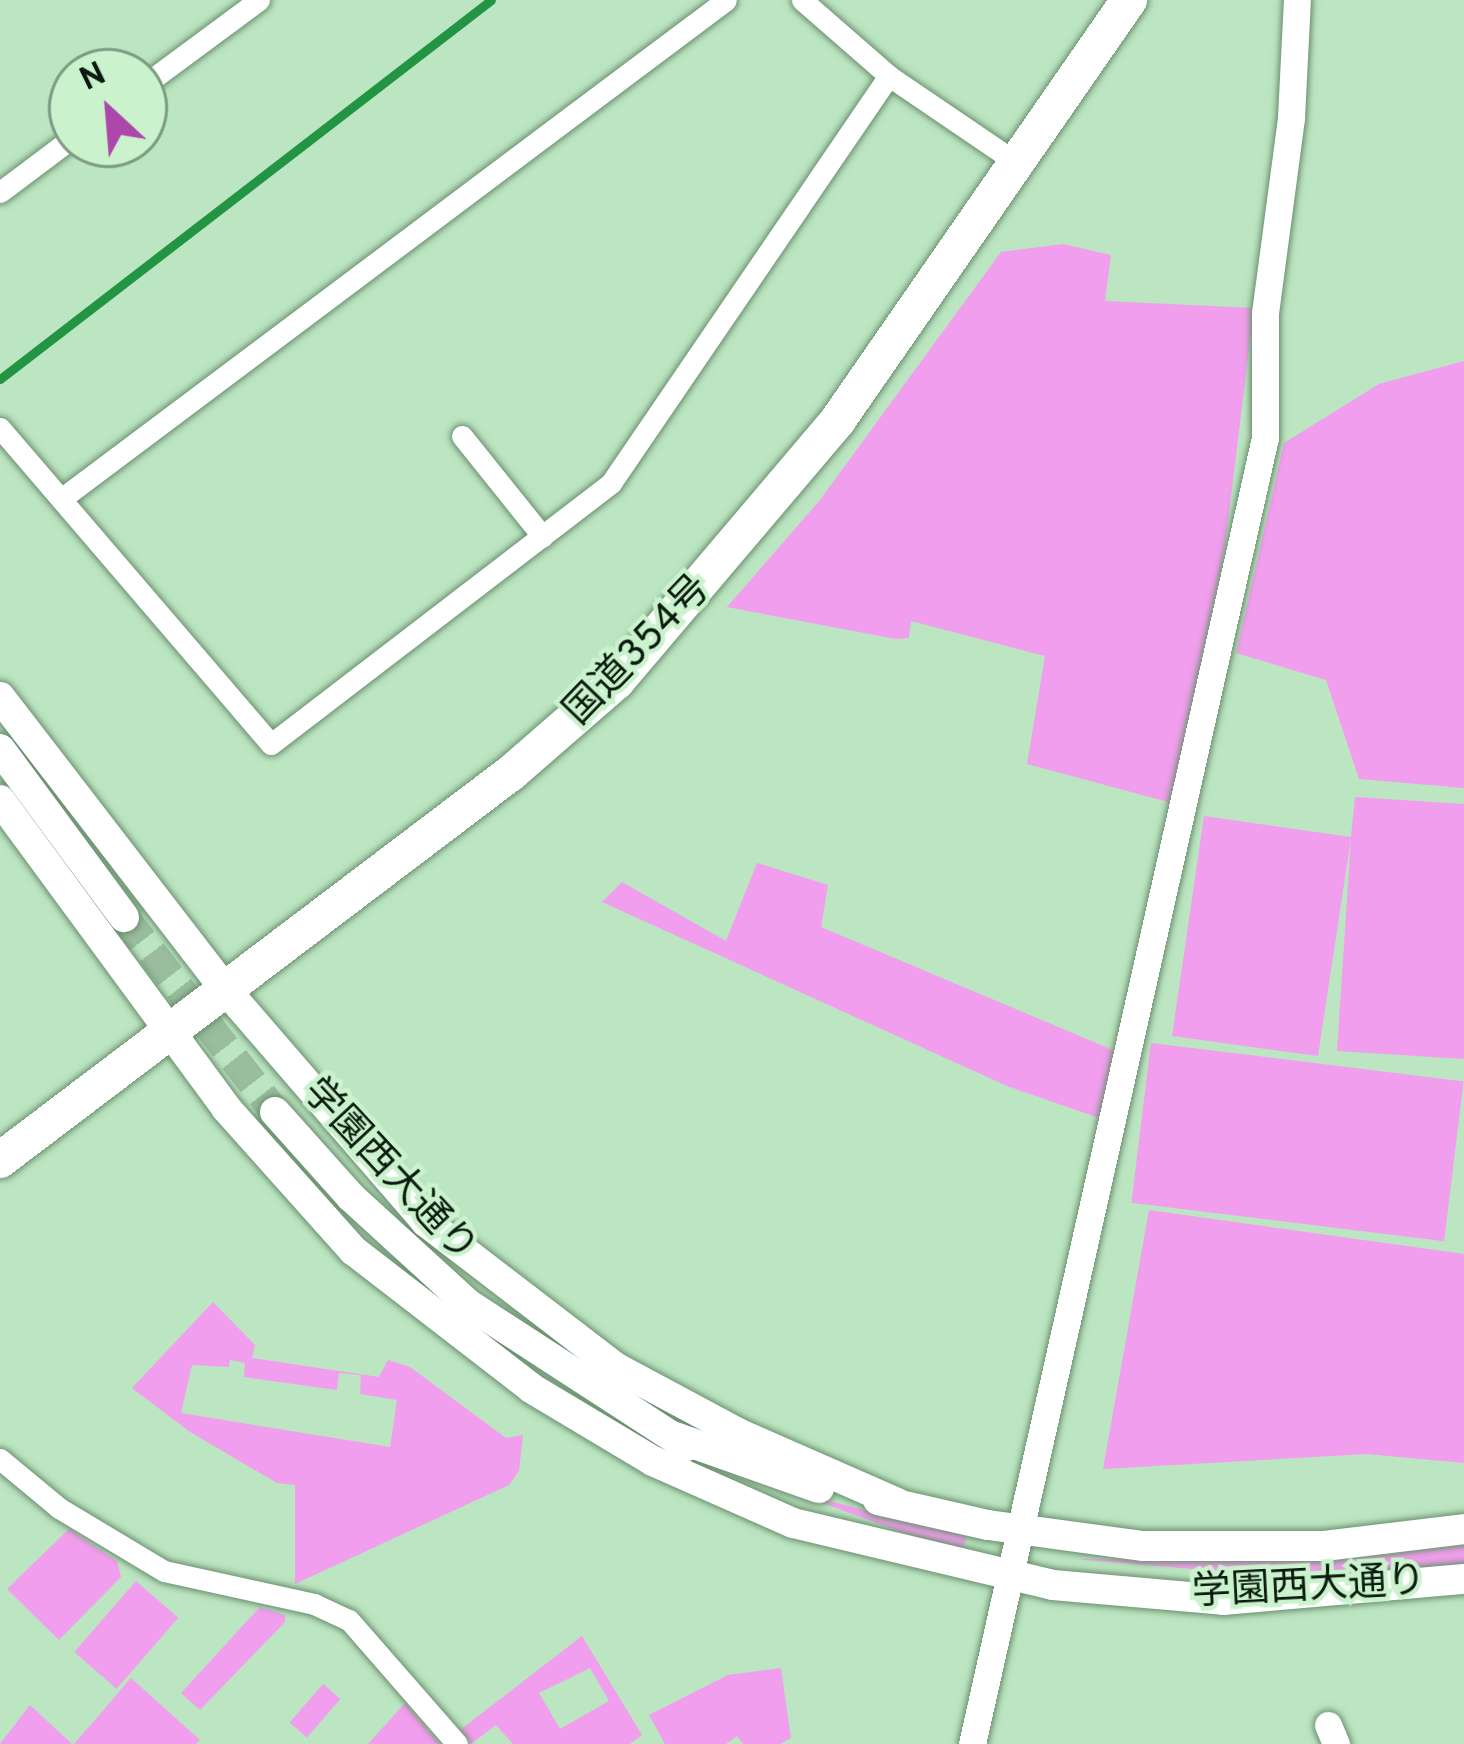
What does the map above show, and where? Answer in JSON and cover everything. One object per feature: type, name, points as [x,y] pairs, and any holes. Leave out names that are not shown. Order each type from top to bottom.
[{"type":"highway","name":"国道354号","points":[[0,1160],[511,772],[616,681],[767,512],[1129,0]]},
{"type":"main road","name":"学園西大通り","points":[[0,697],[225,989],[396,1190],[492,1280],[694,1411],[897,1502]]},
{"type":"main road","points":[[0,749],[124,917]]},
{"type":"main road","name":"学園西大通り","points":[[0,800],[169,1031],[308,1202],[436,1322],[653,1461],[793,1523],[1010,1578],[1223,1600],[1464,1579]]},
{"type":"main road","name":"学園西大通り","points":[[275,1112],[351,1197],[468,1304],[672,1436],[872,1544]]},
{"type":"main road","name":"学園西大通り","points":[[672,1436],[843,1495],[897,1502],[1022,1531],[1222,1549],[1464,1529]]},
{"type":"street","points":[[168,67],[259,0]]},
{"type":"street","points":[[61,500],[726,0]]},
{"type":"street","points":[[802,0],[889,76],[1017,163]]},
{"type":"street","points":[[971,1744],[1264,438],[1264,313],[1293,95],[1297,0]]},
{"type":"street","points":[[0,428],[271,744],[611,483],[889,76]]},
{"type":"street","points":[[0,192],[48,157]]},
{"type":"street","points":[[462,436],[543,537]]},
{"type":"street","points":[[0,1459],[59,1508],[164,1570],[314,1604],[349,1620],[457,1744]]},
{"type":"shaded area","points":[[1063,244],[1111,255],[1105,301],[1254,308],[1224,554],[1172,803],[1027,764],[1045,656],[911,621],[909,638],[896,639],[727,607],[820,500],[1001,252]]},
{"type":"shaded area","points":[[1464,361],[1464,788],[1359,779],[1326,680],[1236,653],[1284,443],[1379,384]]},
{"type":"shaded area","points":[[1355,797],[1464,804],[1464,1059],[1337,1051],[1351,838],[1318,1056],[1172,1036],[1204,816],[1351,837]]},
{"type":"shaded area","points":[[757,863],[828,885],[821,927],[1120,1053],[1102,1119],[1007,1086],[602,902],[622,882],[726,941]]},
{"type":"shaded area","points":[[1151,1043],[1464,1081],[1444,1241],[1131,1203]]},
{"type":"shaded area","points":[[1149,1210],[1464,1254],[1464,1463],[1367,1454],[1103,1469]]},
{"type":"shaded area","points":[[213,1302],[255,1345],[252,1358],[379,1377],[388,1360],[410,1367],[506,1438],[523,1435],[519,1471],[509,1485],[295,1584],[295,1485],[277,1483],[190,1432],[132,1388]],"holes":[[[245,1363],[244,1377],[337,1390],[339,1373],[361,1375],[360,1394],[397,1400],[390,1447],[181,1413],[192,1365]]]},
{"type":"shaded area","points":[[750,1476],[817,1498],[967,1536],[961,1554]]},
{"type":"shaded area","points":[[69,1529],[117,1561],[121,1577],[59,1640],[7,1589]]},
{"type":"shaded area","points":[[1464,1545],[1464,1565],[1322,1580],[1075,1559],[1332,1561]]},
{"type":"shaded area","points":[[136,1581],[178,1618],[117,1689],[74,1652]]},
{"type":"shaded area","points":[[260,1607],[285,1615],[285,1622],[200,1710],[181,1693]]},
{"type":"shaded area","points":[[582,1636],[642,1735],[630,1744],[513,1744],[496,1725],[471,1744],[460,1730]],"holes":[[[590,1668],[609,1701],[560,1729],[539,1693]]]},
{"type":"shaded area","points":[[781,1668],[791,1738],[780,1744],[743,1744],[737,1736],[726,1744],[665,1744],[649,1715],[728,1675]]},
{"type":"shaded area","points":[[131,1678],[200,1740],[196,1744],[74,1744]]},
{"type":"shaded area","points":[[323,1684],[340,1699],[307,1738],[290,1722]]},
{"type":"shaded area","points":[[405,1703],[440,1744],[368,1744]]},
{"type":"shaded area","points":[[30,1705],[72,1744],[0,1744]]},
{"type":"waterway","points":[[0,379],[491,0]]},
{"type":"tunnel","points":[[124,917],[275,1112]]}]
